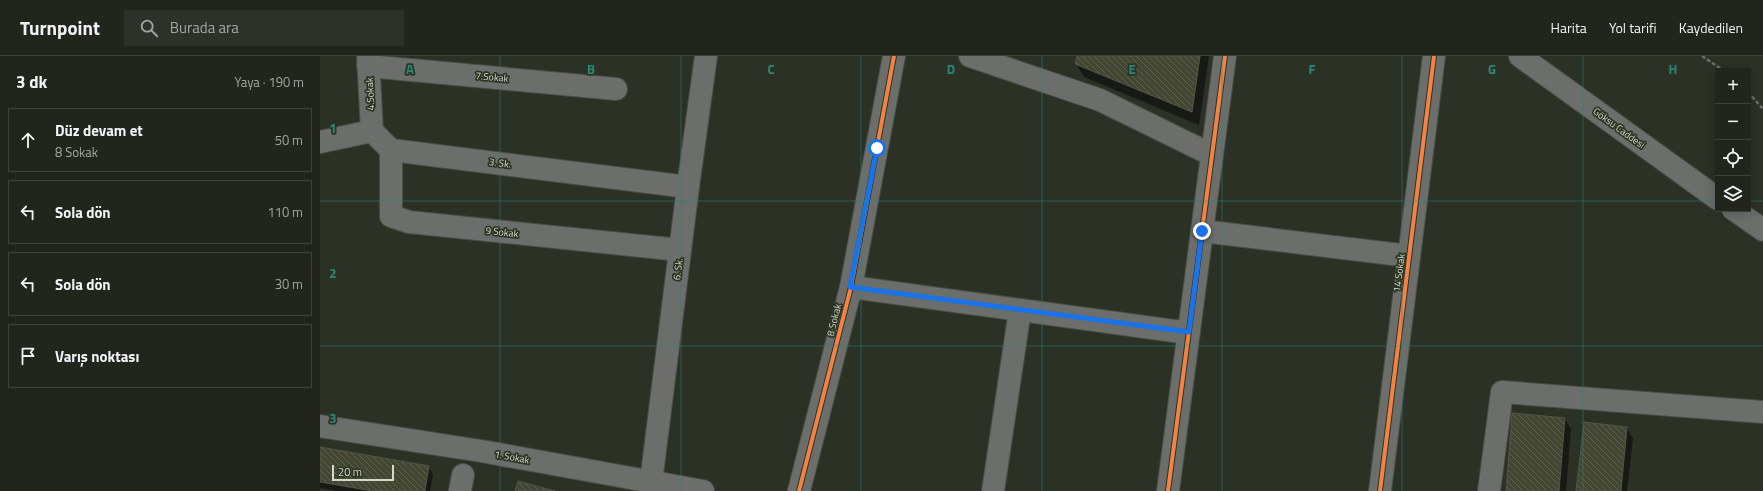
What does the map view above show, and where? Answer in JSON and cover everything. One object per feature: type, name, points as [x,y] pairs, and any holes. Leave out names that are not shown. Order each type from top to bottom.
[{"type":"street","name":"6. Sk.","points":[[650,482],[706,56]]},
{"type":"street","name":"8 Sokak","points":[[799,491],[850,287],[894,56]]},
{"type":"street","points":[[970,56],[1100,100],[1212,155]]},
{"type":"street","points":[[1168,491],[1225,56]]},
{"type":"street","name":"14 Sokak","points":[[1380,491],[1434,56]]},
{"type":"street","name":"Göksu Caddesi","points":[[1520,56],[1715,197]]},
{"type":"street","name":"7.Sokak","points":[[368,61],[616,89]]},
{"type":"street","name":"4.Sokak","points":[[368,61],[372,131]]},
{"type":"street","points":[[320,142],[372,131],[390,150]]},
{"type":"street","name":"3. Sk.","points":[[390,150],[688,187]]},
{"type":"street","name":"9 Sokak","points":[[390,150],[391,216],[409,222],[680,250]]},
{"type":"street","points":[[1737,212],[1763,230]]},
{"type":"street","points":[[1202,231],[1409,256]]},
{"type":"street","points":[[850,287],[1189,332]]},
{"type":"street","points":[[993,491],[1020,310]]},
{"type":"street","points":[[1489,491],[1502,392],[1763,412]]},
{"type":"street","name":"1. Sokak","points":[[320,426],[488,453],[703,491]]},
{"type":"path","points":[[1702,56],[1720,68]]},
{"type":"path","points":[[1751,95],[1763,109]]},
{"type":"building","points":[[1077,56],[1200,56],[1192,112],[1075,64]]},
{"type":"building","points":[[1512,413],[1565,418],[1559,491],[1506,491]]},
{"type":"building","points":[[1584,422],[1627,427],[1621,491],[1576,491]]},
{"type":"building","points":[[320,447],[429,466],[425,491],[372,491],[320,482]]},
{"type":"building","points":[[518,481],[555,491],[515,491]]},
{"type":"cycle path","points":[[799,491],[851,287],[894,56]]},
{"type":"cycle path","points":[[1168,491],[1225,56]]},
{"type":"cycle path","points":[[1380,491],[1434,56]]},
{"type":"route","points":[[877,148],[850,287],[1189,332],[1202,231]]}]
